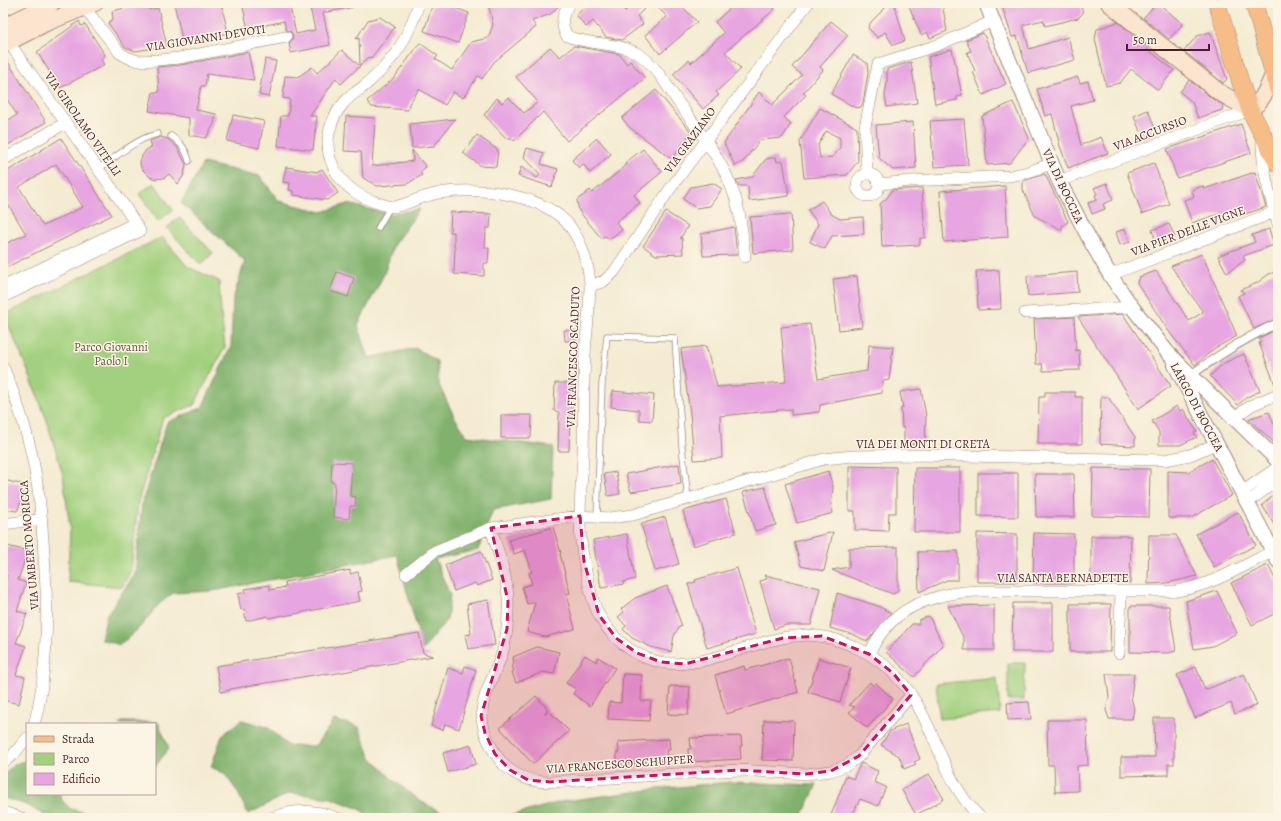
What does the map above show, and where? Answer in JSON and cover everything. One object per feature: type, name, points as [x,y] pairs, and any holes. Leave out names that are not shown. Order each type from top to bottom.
[{"type":"main road","points":[[5,37],[52,3]]},
{"type":"main road","points":[[1109,3],[1219,92],[1250,110]]},
{"type":"main road","points":[[1217,3],[1250,110],[1278,164]]},
{"type":"main road","points":[[1254,3],[1278,90]]},
{"type":"main road","points":[[5,37],[46,23],[89,5]]},
{"type":"main road","points":[[1250,110],[1264,95],[1274,73]]},
{"type":"street","points":[[390,207],[360,195],[348,188],[342,181],[330,158],[328,137],[334,119],[342,105],[374,77],[396,53],[412,22],[419,3]]},
{"type":"street","points":[[570,3],[563,13],[562,18],[563,29],[567,36],[576,39],[605,43],[624,48],[640,55],[654,68],[706,139],[724,169],[736,201],[739,212],[745,257]]},
{"type":"street","name":"VIA GRAZIANO","points":[[590,286],[604,282],[614,272],[706,139],[808,3]]},
{"type":"street","name":"VIA DI BOCCEA","points":[[986,3],[992,22],[1059,181],[1110,275],[1132,307],[1168,353]]},
{"type":"street","name":"VIA GIOVANNI DEVOTI","points":[[89,5],[120,53],[138,61],[174,58],[286,37]]},
{"type":"street","points":[[867,173],[866,127],[878,64],[938,45],[992,22]]},
{"type":"street","name":"VIA GIROLAMO VITELLI","points":[[5,37],[138,227]]},
{"type":"street","name":"VIA ACCURSIO","points":[[1059,181],[1250,110]]},
{"type":"street","points":[[3,160],[65,123]]},
{"type":"street","points":[[1262,134],[1262,161],[1278,224]]},
{"type":"street","points":[[879,184],[911,180],[1010,176],[1028,172],[1051,164]]},
{"type":"street","points":[[867,173],[873,174],[877,178],[879,188],[876,193],[872,195],[862,195],[858,192],[856,187],[858,178],[862,174],[867,173]]},
{"type":"street","name":"VIA FRANCESCO SCADUTO","points":[[390,207],[434,194],[462,192],[506,194],[537,203],[560,216],[575,233],[582,250],[590,286],[585,362],[580,516],[581,537],[584,561],[599,615],[604,624],[616,638],[642,656],[672,664],[689,664],[784,638],[809,635],[822,636],[841,641],[868,654],[892,672],[911,694],[922,713],[958,791],[982,818]]},
{"type":"street","name":"VIA PIER DELLE VIGNE","points":[[1110,275],[1275,212]]},
{"type":"street","points":[[3,286],[138,227]]},
{"type":"street","points":[[3,297],[138,227]]},
{"type":"street","points":[[1025,313],[1132,307]]},
{"type":"street","points":[[1191,375],[1220,354],[1252,335],[1278,323]]},
{"type":"street","name":"LARGO DI BOCCEA","points":[[1168,353],[1233,418],[1275,455]]},
{"type":"street","name":"LARGO DI BOCCEA","points":[[1168,353],[1276,556]]},
{"type":"street","name":"VIA UMBERTO MORICCA","points":[[3,367],[11,385],[30,448],[37,482],[42,519],[48,623],[44,669],[34,723]]},
{"type":"street","points":[[1233,418],[1252,405],[1278,394]]},
{"type":"street","name":"VIA DEI MONTI DI CRETA","points":[[580,516],[597,518],[619,517],[636,514],[817,460],[835,457],[918,455],[1165,460],[1190,455],[1216,444]]},
{"type":"street","points":[[1245,497],[1278,467]]},
{"type":"street","points":[[1245,497],[1278,480]]},
{"type":"street","points":[[406,574],[435,551],[491,528],[580,516]]},
{"type":"street","points":[[3,524],[42,519]]},
{"type":"street","name":"VIA FRANCESCO SCHUPFER","points":[[491,528],[505,578],[508,612],[503,652],[484,699],[481,716],[482,724],[489,744],[499,759],[510,770],[528,780],[550,782],[738,770],[806,774],[831,771],[842,768],[859,756],[911,694]]},
{"type":"street","name":"VIA SANTA BERNADETTE","points":[[868,654],[884,630],[895,618],[922,602],[938,596],[979,590],[1172,592],[1194,588],[1276,556]]},
{"type":"street","points":[[1119,654],[1121,591]]},
{"type":"street","points":[[3,762],[13,755],[26,739]]},
{"type":"street","points":[[272,818],[286,813],[303,811],[319,812],[337,818]]},
{"type":"street","points":[[3,812],[21,818]]},
{"type":"lane","points":[[98,170],[138,142],[158,134]]},
{"type":"lane","points":[[171,136],[180,142],[187,152],[190,161]]},
{"type":"lane","points":[[378,228],[390,207]]},
{"type":"lane","points":[[597,518],[602,384],[607,336],[675,338],[682,447],[688,499]]},
{"type":"highlighted area","points":[[580,516],[584,561],[599,615],[616,638],[637,653],[661,662],[685,664],[783,638],[822,636],[869,654],[893,673],[911,695],[859,756],[831,771],[806,774],[738,770],[550,782],[528,780],[510,770],[495,754],[485,733],[481,716],[507,629],[508,601],[491,528]]},
{"type":"green space","points":[[203,163],[260,176],[279,201],[322,212],[348,204],[389,214],[420,209],[394,244],[384,274],[358,325],[369,358],[416,348],[437,361],[439,385],[455,418],[467,436],[553,447],[551,499],[493,510],[478,550],[435,559],[450,595],[447,619],[423,650],[397,555],[213,591],[173,593],[158,605],[141,626],[120,645],[101,639],[107,614],[135,574],[142,503],[167,422],[202,408],[231,346],[233,299],[245,261],[181,203]]},
{"type":"green space","points":[[154,183],[173,210],[158,221],[139,194]]},
{"type":"green space","points":[[179,217],[213,253],[201,265],[167,228]]},
{"type":"green space","name":"Parco Giovanni Paolo I","points":[[162,237],[188,267],[219,281],[225,347],[194,405],[163,418],[138,502],[131,570],[122,587],[68,582],[70,528],[63,475],[46,418],[4,315]]},
{"type":"green space","points":[[1008,663],[1025,663],[1024,700],[1008,700]]},
{"type":"green space","points":[[997,678],[1000,713],[940,719],[936,684]]},
{"type":"green space","points":[[241,720],[268,727],[288,746],[315,746],[334,720],[359,727],[370,756],[390,777],[420,801],[452,818],[370,818],[360,809],[331,798],[290,793],[248,814],[237,791],[224,773],[211,767],[222,736]]},
{"type":"green space","points":[[158,722],[169,748],[156,766],[156,723],[120,723]]},
{"type":"green space","points":[[26,760],[26,795],[60,795],[62,800],[71,809],[110,818],[49,818],[27,805],[3,798],[3,775],[15,764]]},
{"type":"green space","points":[[730,782],[817,785],[801,818],[502,818],[564,801],[657,789]]},
{"type":"building","points":[[148,3],[149,10],[158,8],[167,46],[135,51],[125,47],[108,23],[113,19],[112,11]]},
{"type":"building","points":[[174,3],[221,3],[228,33],[183,43]]},
{"type":"building","points":[[242,3],[289,3],[296,34],[315,30],[309,3],[353,3],[353,7],[323,13],[330,45],[291,53],[289,43],[292,40],[293,35],[291,32],[286,30],[284,21],[248,29]]},
{"type":"building","points":[[433,3],[442,3],[469,13],[458,43],[424,31]]},
{"type":"building","points":[[488,3],[561,3],[551,14],[532,21],[536,27],[494,62],[482,79],[478,76],[463,98],[453,92],[445,105],[419,89],[409,104],[408,110],[372,107],[367,101],[394,78],[420,43],[438,56],[435,59],[452,70],[471,42],[488,38],[493,25]]},
{"type":"building","points":[[590,3],[619,3],[625,11],[635,3],[650,3],[637,16],[643,24],[622,40],[606,37],[593,21],[586,27],[576,15]]},
{"type":"building","points":[[654,3],[679,3],[697,22],[660,54],[645,35],[667,17]]},
{"type":"building","points":[[736,3],[769,3],[775,9],[725,52],[741,69],[716,92],[719,95],[703,109],[673,74],[689,60],[691,63],[724,33],[715,22]]},
{"type":"building","points":[[894,3],[905,41],[893,45],[885,32],[878,38],[868,28],[871,22],[885,8],[884,5]]},
{"type":"building","points":[[915,3],[942,3],[947,31],[930,38],[927,32],[921,35],[909,6]]},
{"type":"building","points":[[1001,3],[1080,3],[1083,13],[1078,18],[1045,26],[1043,20],[1023,25],[1029,49],[1068,37],[1075,60],[1028,73],[1017,36],[1012,37]]},
{"type":"building","points":[[1157,3],[1183,24],[1169,39],[1143,18]]},
{"type":"building","points":[[380,17],[395,27],[371,58],[369,57],[360,65],[359,38],[356,39],[368,20]]},
{"type":"building","points":[[79,21],[81,26],[85,24],[105,55],[101,59],[104,65],[60,88],[37,52]]},
{"type":"building","points":[[831,21],[848,35],[820,67],[823,70],[803,93],[806,95],[784,117],[791,124],[782,138],[760,140],[744,161],[735,166],[724,143],[759,92],[772,105],[802,75],[792,67]]},
{"type":"building","points":[[1118,22],[1148,47],[1147,49],[1174,70],[1158,90],[1131,69],[1120,83],[1106,86],[1095,39],[1097,29]]},
{"type":"building","points":[[1210,32],[1227,79],[1223,83],[1184,51],[1197,36]]},
{"type":"building","points":[[983,33],[1006,84],[983,95],[973,72],[975,71],[967,52],[971,51],[966,40]]},
{"type":"building","points":[[574,46],[619,54],[627,64],[630,61],[645,78],[567,141],[543,112],[514,141],[510,137],[508,140],[484,115],[497,98],[502,103],[508,97],[524,113],[538,102],[516,77],[550,47],[560,57]]},
{"type":"building","points":[[952,49],[962,95],[957,97],[957,100],[935,104],[928,57]]},
{"type":"building","points":[[342,50],[360,66],[341,84],[336,78],[310,116],[317,116],[313,150],[278,146],[281,116],[288,116],[290,99],[283,98],[285,76],[298,77],[312,67],[317,73]]},
{"type":"building","points":[[248,52],[254,80],[207,74],[205,86],[201,86],[196,110],[216,114],[214,124],[206,138],[189,135],[189,118],[149,111],[153,92],[159,93],[157,67],[180,65]]},
{"type":"building","points":[[3,54],[46,122],[3,148],[3,123],[17,115],[3,93]]},
{"type":"building","points":[[853,55],[867,63],[868,73],[863,103],[861,107],[856,108],[831,94]]},
{"type":"building","points":[[265,59],[276,61],[269,97],[259,95]]},
{"type":"building","points":[[911,62],[917,103],[887,107],[885,95],[887,69]]},
{"type":"building","points":[[1078,77],[1080,83],[1088,81],[1093,100],[1071,106],[1081,145],[1101,137],[1108,153],[1068,168],[1060,146],[1052,114],[1045,116],[1037,89]]},
{"type":"building","points":[[1189,80],[1223,105],[1222,110],[1198,118],[1192,102],[1180,92]]},
{"type":"building","points":[[656,90],[691,132],[672,159],[629,127],[622,118]]},
{"type":"building","points":[[1013,102],[1029,138],[1010,163],[987,165],[982,116]]},
{"type":"building","points":[[820,108],[857,128],[858,161],[847,175],[804,178],[800,141]],"holes":[[[826,131],[840,138],[840,148],[833,157],[820,158],[818,145]]]},
{"type":"building","points":[[1148,110],[1157,134],[1143,139],[1134,116]]},
{"type":"building","points":[[233,115],[264,121],[259,148],[227,141]]},
{"type":"building","points":[[346,116],[375,118],[372,166],[413,161],[412,150],[426,167],[420,172],[422,175],[407,184],[377,186],[363,178],[361,152],[344,151]]},
{"type":"building","points":[[455,119],[434,146],[412,148],[410,124]]},
{"type":"building","points":[[964,119],[968,165],[934,167],[930,121]]},
{"type":"building","points":[[913,122],[916,168],[893,170],[879,158],[876,125]]},
{"type":"building","points":[[1241,124],[1251,153],[1177,178],[1167,149]]},
{"type":"building","points":[[477,135],[498,150],[496,167],[481,166],[463,153]]},
{"type":"building","points":[[161,137],[168,139],[177,147],[186,164],[184,175],[178,184],[169,174],[164,178],[156,179],[150,177],[141,168],[140,162],[142,156],[146,150],[152,147],[150,141]]},
{"type":"building","points":[[61,138],[112,215],[3,269],[3,245],[26,234],[3,196],[3,174]],"holes":[[[56,164],[83,207],[43,226],[19,187]]]},
{"type":"building","points":[[597,138],[611,154],[590,173],[583,164],[579,168],[572,160]]},
{"type":"building","points":[[527,148],[544,153],[541,164],[558,169],[552,187],[518,176],[521,167],[537,178],[540,174],[524,157]]},
{"type":"building","points":[[643,149],[662,172],[634,195],[640,203],[616,222],[622,230],[609,239],[605,236],[601,238],[579,211],[577,200],[590,190],[592,193],[627,165],[625,163]]},
{"type":"building","points":[[776,157],[777,162],[783,161],[789,196],[749,201],[748,186],[739,186],[736,180],[752,177],[766,159]]},
{"type":"building","points":[[1154,163],[1169,204],[1142,214],[1127,173]]},
{"type":"building","points":[[286,167],[317,172],[322,169],[338,193],[327,200],[293,195],[293,191],[289,190],[290,183],[283,182]]},
{"type":"building","points":[[1255,172],[1266,207],[1224,221],[1222,213],[1192,223],[1184,200],[1194,197],[1192,190],[1203,186],[1204,189]]},
{"type":"building","points":[[1045,174],[1068,222],[1062,226],[1062,230],[1035,216],[1023,190],[1023,181]]},
{"type":"building","points":[[713,183],[722,189],[710,206],[696,208],[683,199],[691,187]]},
{"type":"building","points":[[1107,183],[1113,200],[1103,204],[1105,209],[1092,214],[1088,203],[1097,200],[1095,195],[1097,194],[1094,188]]},
{"type":"building","points":[[1005,186],[1008,237],[944,242],[940,191]]},
{"type":"building","points":[[922,188],[925,238],[920,238],[920,245],[882,247],[880,204],[887,198],[892,190]]},
{"type":"building","points":[[822,201],[831,214],[840,219],[863,217],[864,234],[832,236],[825,249],[810,242],[818,224],[808,210]]},
{"type":"building","points":[[451,212],[491,214],[490,228],[486,228],[485,248],[489,248],[488,263],[484,263],[484,276],[454,274],[455,247],[454,232],[450,232]]},
{"type":"building","points":[[666,212],[688,226],[680,239],[682,238],[683,254],[656,255],[643,246]]},
{"type":"building","points":[[791,214],[793,250],[753,253],[750,217]]},
{"type":"building","points":[[1169,224],[1175,237],[1157,244],[1152,230]]},
{"type":"building","points":[[734,227],[737,255],[703,256],[701,234]]},
{"type":"building","points":[[1125,229],[1130,242],[1120,245],[1116,232]]},
{"type":"building","points":[[1269,229],[1274,245],[1243,256],[1245,260],[1227,273],[1218,256],[1255,242],[1252,235]]},
{"type":"building","points":[[1202,254],[1237,336],[1215,348],[1195,365],[1170,333],[1137,283],[1139,277],[1156,271],[1189,321],[1203,312],[1171,266]]},
{"type":"building","points":[[999,270],[1001,309],[978,310],[976,271]]},
{"type":"building","points":[[1278,271],[1278,318],[1254,329],[1238,296],[1244,293],[1241,290],[1257,283],[1269,274]]},
{"type":"building","points":[[337,272],[354,278],[348,297],[330,291]]},
{"type":"building","points":[[1077,272],[1078,292],[1028,296],[1027,276]]},
{"type":"building","points":[[857,276],[862,327],[839,330],[833,279]]},
{"type":"building","points":[[1123,314],[1171,386],[1138,409],[1078,317]]},
{"type":"building","points":[[1074,317],[1076,351],[1079,350],[1080,370],[1043,371],[1042,364],[1036,364],[1034,319]]},
{"type":"building","points":[[810,324],[818,379],[867,371],[869,345],[893,347],[889,380],[883,381],[882,393],[820,405],[819,412],[791,415],[791,409],[720,416],[722,458],[694,460],[690,414],[681,349],[706,346],[717,387],[786,382],[781,327]]},
{"type":"building","points":[[1278,329],[1278,387],[1276,387],[1259,343],[1261,342],[1259,338]]},
{"type":"building","points":[[564,330],[575,330],[575,341],[565,341]]},
{"type":"building","points":[[1244,354],[1260,391],[1247,397],[1238,405],[1210,376],[1224,363]]},
{"type":"building","points":[[555,383],[574,383],[573,412],[570,412],[569,451],[558,451],[559,412],[554,411]]},
{"type":"building","points":[[921,389],[926,416],[925,445],[904,444],[904,428],[902,428],[901,408],[903,408],[900,392]]},
{"type":"building","points":[[613,391],[654,395],[652,421],[639,420],[639,410],[611,407]]},
{"type":"building","points":[[1045,392],[1075,392],[1075,397],[1082,397],[1082,444],[1038,444],[1039,397],[1045,397]]},
{"type":"building","points":[[1101,397],[1108,397],[1135,437],[1135,446],[1100,444]]},
{"type":"building","points":[[1177,406],[1180,411],[1183,409],[1197,432],[1194,433],[1197,437],[1180,445],[1159,445],[1159,432],[1152,421]]},
{"type":"building","points":[[1269,412],[1278,433],[1278,446],[1248,419]]},
{"type":"building","points":[[501,415],[532,415],[531,438],[501,438]]},
{"type":"building","points":[[1212,459],[1232,495],[1191,518],[1168,518],[1168,471],[1188,472]]},
{"type":"building","points":[[332,462],[352,463],[350,496],[356,497],[355,506],[350,506],[349,519],[333,517],[335,483],[331,482]]},
{"type":"building","points":[[679,464],[681,484],[631,492],[626,474]]},
{"type":"building","points":[[849,466],[896,467],[896,513],[889,513],[888,531],[855,530],[855,511],[849,511]]},
{"type":"building","points":[[915,468],[960,468],[960,532],[914,532]]},
{"type":"building","points":[[1093,468],[1150,469],[1149,517],[1092,516]]},
{"type":"building","points":[[828,471],[833,487],[831,505],[833,513],[797,523],[785,484]]},
{"type":"building","points":[[616,472],[620,494],[608,496],[604,474]]},
{"type":"building","points":[[978,473],[1018,473],[1018,517],[978,516]]},
{"type":"building","points":[[1035,474],[1074,474],[1075,517],[1036,517]]},
{"type":"building","points":[[3,480],[21,484],[23,498],[17,511],[3,509]]},
{"type":"building","points":[[765,487],[776,525],[755,531],[743,492]]},
{"type":"building","points":[[1278,492],[1278,531],[1262,505]]},
{"type":"building","points":[[726,499],[736,533],[693,546],[683,511]]},
{"type":"building","points":[[1238,512],[1256,545],[1214,567],[1196,534]]},
{"type":"building","points":[[665,517],[679,564],[655,571],[641,524]]},
{"type":"building","points":[[553,527],[561,553],[570,593],[566,594],[575,629],[545,637],[527,632],[535,602],[527,604],[522,587],[532,584],[529,573],[532,572],[525,550],[514,554],[509,540]]},
{"type":"building","points":[[833,532],[824,571],[801,566],[794,542]]},
{"type":"building","points":[[977,533],[1017,534],[1017,582],[977,582]]},
{"type":"building","points":[[1034,533],[1074,534],[1074,583],[1033,583]]},
{"type":"building","points":[[627,534],[635,579],[623,582],[624,584],[601,588],[593,540]]},
{"type":"building","points":[[1149,535],[1176,535],[1197,576],[1167,583],[1148,584]]},
{"type":"building","points":[[1091,536],[1131,536],[1130,583],[1091,582]]},
{"type":"building","points":[[7,546],[28,551],[18,580],[26,583],[17,611],[27,614],[16,643],[26,646],[16,675],[25,677],[19,704],[3,700],[3,680],[7,668],[3,667],[3,649],[7,637],[3,636],[3,619],[7,606],[3,605],[3,589],[7,575],[3,573],[3,558]]},
{"type":"building","points":[[898,547],[898,590],[893,594],[832,570],[849,567],[849,548]]},
{"type":"building","points":[[481,551],[492,580],[477,586],[475,583],[454,591],[445,565]]},
{"type":"building","points":[[958,551],[958,580],[947,580],[919,592],[918,552]]},
{"type":"building","points":[[1268,565],[1278,585],[1278,612],[1252,625],[1231,583]]},
{"type":"building","points":[[737,568],[756,634],[707,648],[688,584],[696,582],[695,580]]},
{"type":"building","points":[[350,570],[350,574],[358,572],[362,591],[358,592],[360,601],[284,616],[268,618],[268,616],[246,621],[244,609],[241,610],[238,594],[246,592],[245,589],[269,585],[270,590],[286,587],[285,582]]},
{"type":"building","points":[[765,575],[820,588],[811,625],[786,625],[774,629],[760,581],[767,579]]},
{"type":"building","points":[[667,586],[682,626],[679,627],[674,636],[671,652],[651,647],[632,638],[623,629],[626,626],[618,617],[624,612],[621,609],[635,598]]},
{"type":"building","points":[[1217,591],[1237,633],[1213,646],[1194,649],[1186,601]]},
{"type":"building","points":[[837,593],[878,606],[891,613],[867,641],[852,634],[830,628]]},
{"type":"building","points":[[488,600],[495,645],[468,649],[465,635],[471,634],[467,604]]},
{"type":"building","points":[[1013,603],[1053,603],[1053,652],[1012,652]]},
{"type":"building","points":[[1070,604],[1111,604],[1110,652],[1070,652]]},
{"type":"building","points":[[994,605],[994,650],[964,650],[964,639],[948,606]]},
{"type":"building","points":[[1130,606],[1169,606],[1176,651],[1168,653],[1130,652]]},
{"type":"building","points":[[929,616],[943,645],[914,677],[886,652],[912,624],[919,624],[919,620]]},
{"type":"building","points":[[419,633],[423,653],[433,656],[326,675],[326,673],[230,689],[221,692],[216,666]]},
{"type":"building","points":[[537,647],[559,652],[554,674],[543,672],[516,683],[512,672],[514,671],[512,666],[514,664],[513,657]]},
{"type":"building","points":[[585,655],[596,662],[598,657],[615,668],[590,706],[573,694],[576,689],[566,683]]},
{"type":"building","points":[[789,658],[798,692],[726,714],[715,675],[744,666],[745,670]]},
{"type":"building","points":[[819,658],[851,668],[840,702],[808,692]]},
{"type":"building","points":[[465,666],[476,670],[459,729],[445,724],[443,730],[431,726],[448,668],[463,673]]},
{"type":"building","points":[[1196,667],[1205,690],[1244,674],[1257,705],[1235,714],[1231,703],[1195,718],[1177,675]]},
{"type":"building","points":[[623,674],[642,675],[641,701],[651,701],[649,721],[608,719],[609,702],[621,703]]},
{"type":"building","points":[[1106,674],[1134,674],[1131,697],[1134,709],[1132,719],[1109,719],[1106,710],[1109,697]]},
{"type":"building","points":[[870,682],[873,686],[876,683],[893,699],[867,728],[849,712],[855,707],[849,705]]},
{"type":"building","points":[[670,686],[690,687],[688,715],[668,714]]},
{"type":"building","points":[[536,696],[547,708],[545,715],[548,710],[569,731],[533,764],[500,728]]},
{"type":"building","points":[[1029,702],[1031,719],[1008,720],[1007,703]]},
{"type":"building","points":[[1154,718],[1174,718],[1174,764],[1168,764],[1168,775],[1121,776],[1121,757],[1155,757]]},
{"type":"building","points":[[764,720],[794,721],[793,761],[762,760]]},
{"type":"building","points":[[1047,720],[1087,720],[1088,765],[1077,766],[1078,791],[1055,792],[1054,765],[1048,765]]},
{"type":"building","points":[[906,724],[920,759],[914,762],[916,764],[904,769],[899,756],[881,745],[890,731]]},
{"type":"building","points":[[741,736],[741,759],[689,762],[688,749],[691,749],[690,738]]},
{"type":"building","points":[[669,739],[670,750],[666,750],[667,761],[617,764],[617,752],[619,752],[618,742]]},
{"type":"building","points":[[471,745],[476,764],[448,772],[443,753]]},
{"type":"building","points":[[861,763],[878,771],[874,782],[886,787],[878,806],[860,799],[851,818],[830,818],[846,776],[853,779]]},
{"type":"building","points":[[929,774],[944,799],[916,815],[902,790]]}]
